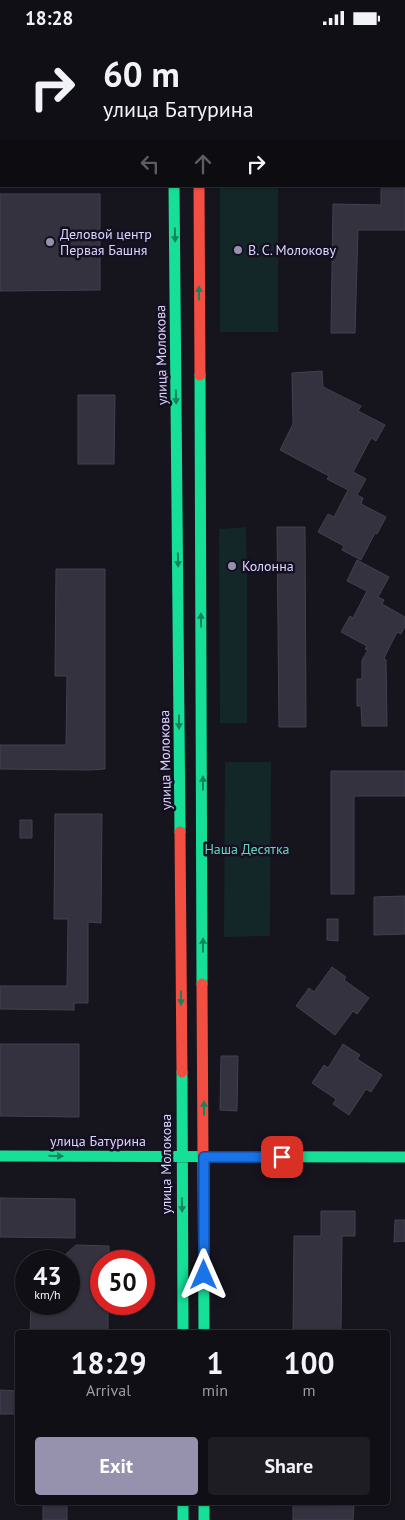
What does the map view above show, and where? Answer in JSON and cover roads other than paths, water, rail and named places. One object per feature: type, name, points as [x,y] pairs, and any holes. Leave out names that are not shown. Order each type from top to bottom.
[{"type":"main road","name":"улица Молокова","points":[[174,187],[183,1330]]},
{"type":"main road","points":[[199,187],[204,1330]]},
{"type":"main road","name":"улица Батурина","points":[[0,1156],[405,1157]]},
{"type":"main road","points":[[183,1505],[183,1520]]},
{"type":"main road","points":[[204,1505],[204,1520]]},
{"type":"place","name":"Деловой центр Первая Башня","points":[[50,242]]},
{"type":"place","name":"В. С. Молокову","points":[[238,250]]},
{"type":"place","name":"Колонна","points":[[232,566]]},
{"type":"park label","name":"Наша Десятка","points":[[247,849]]}]
